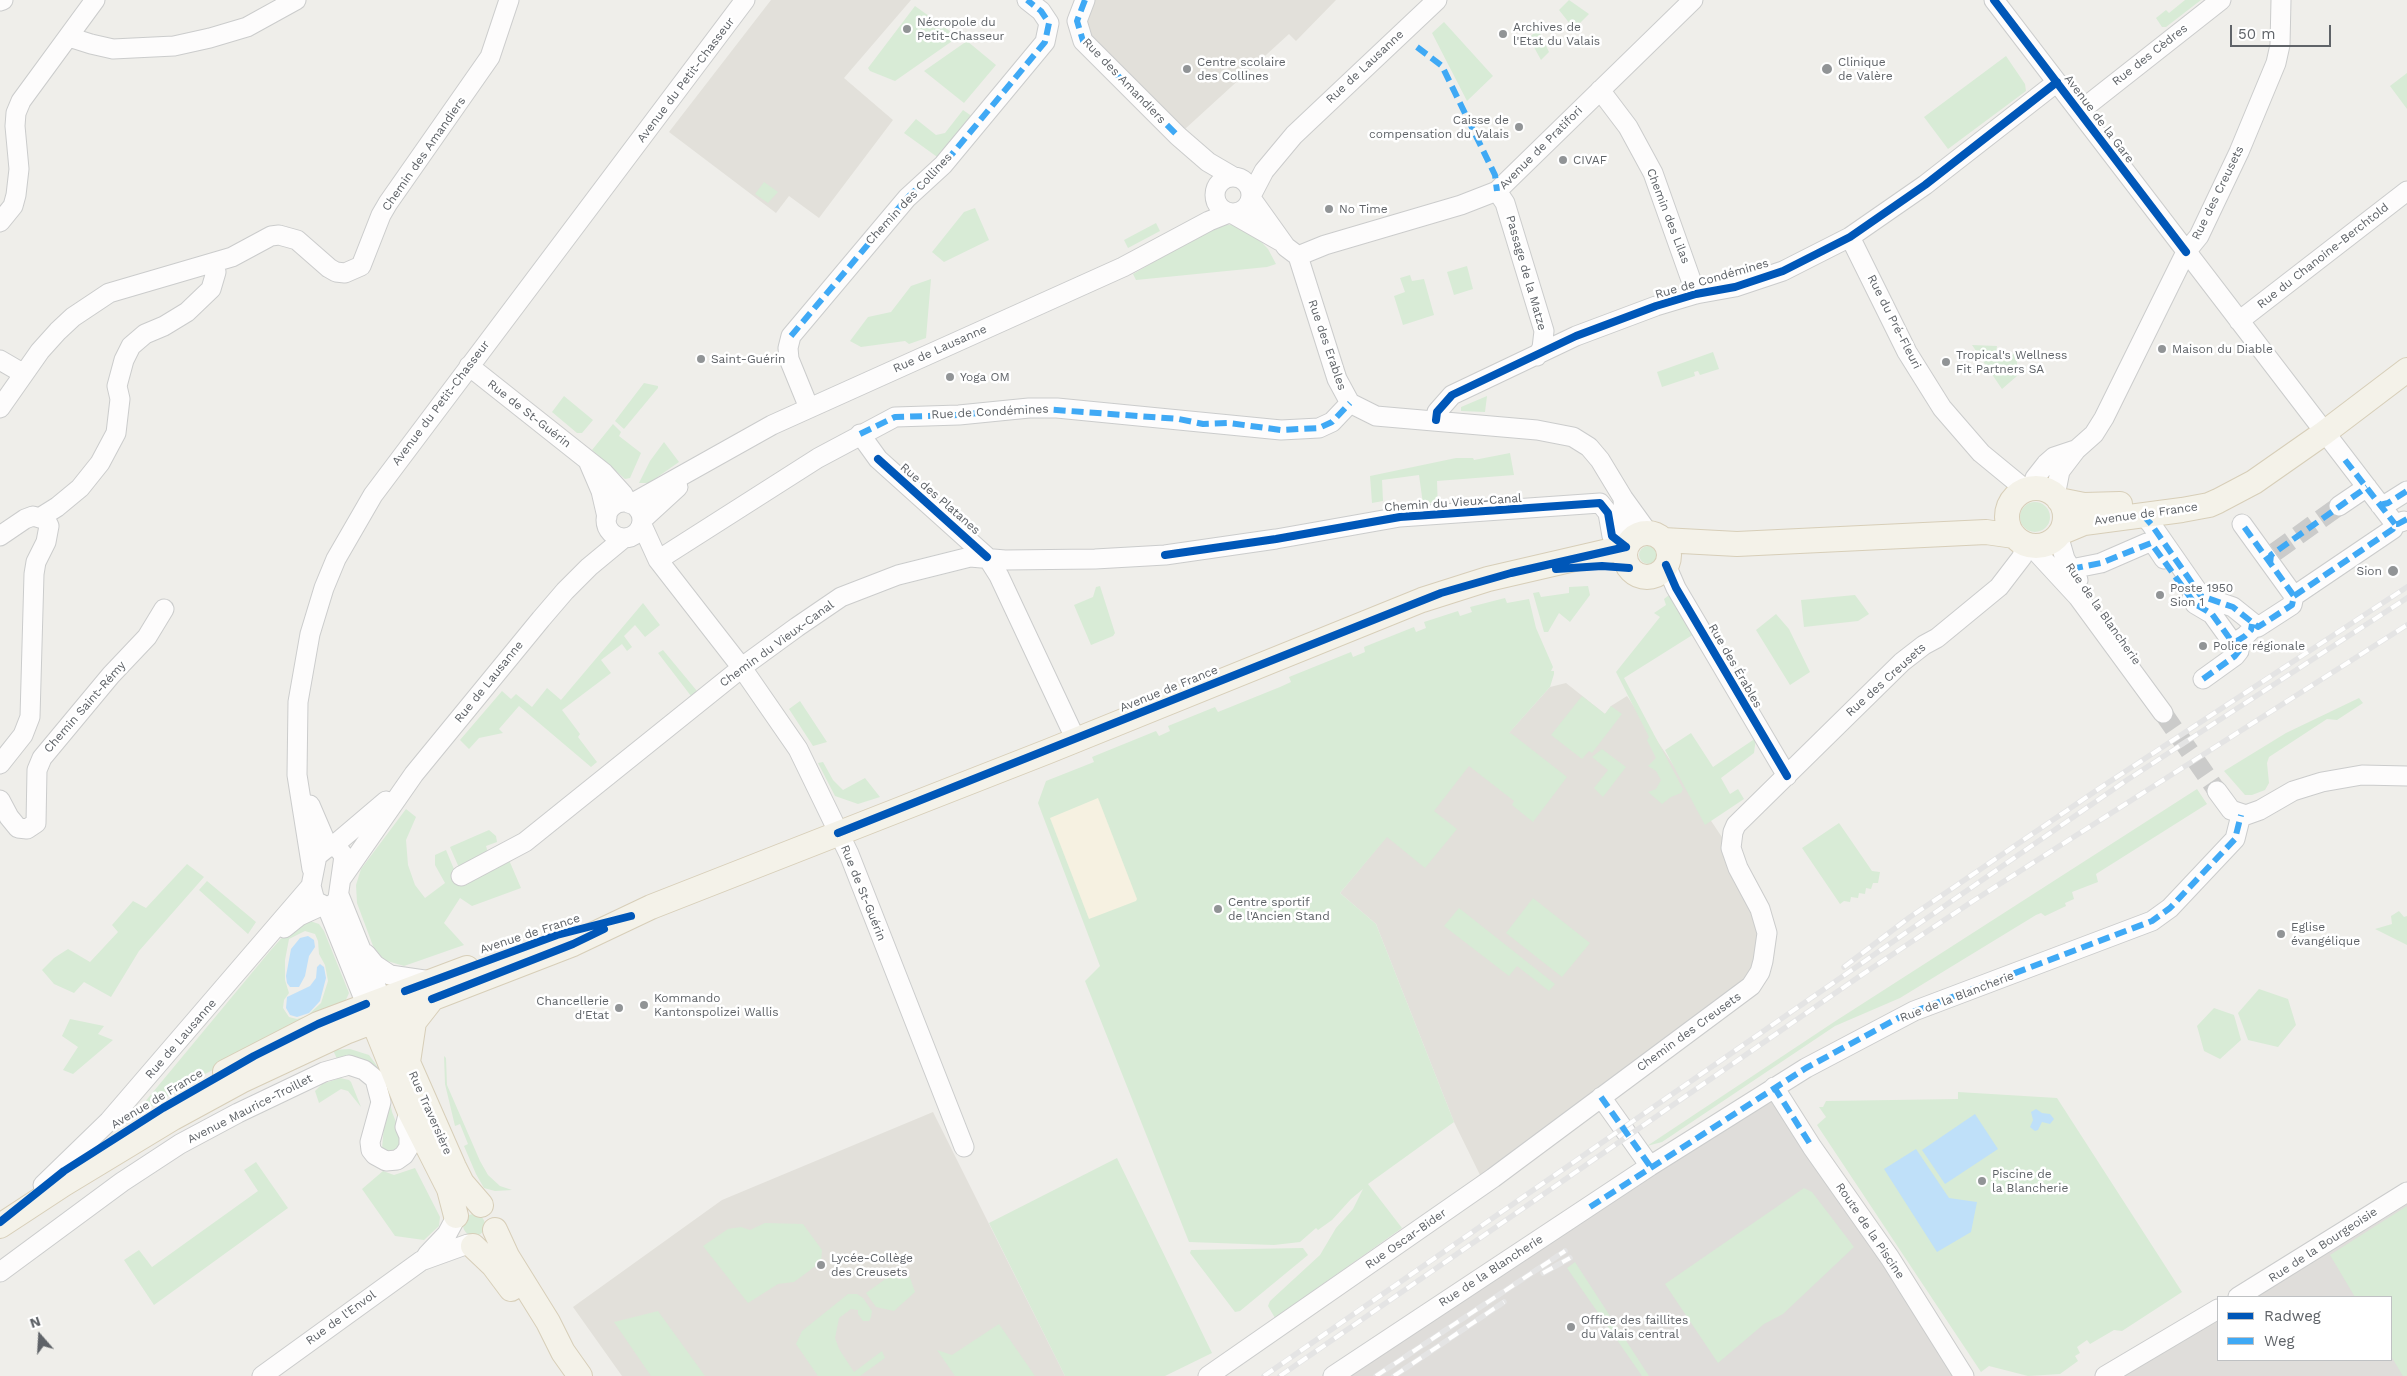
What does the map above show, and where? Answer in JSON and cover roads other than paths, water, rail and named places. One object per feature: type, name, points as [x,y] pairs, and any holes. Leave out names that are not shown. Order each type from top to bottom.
[{"type":"main road","name":"Avenue de France","points":[[2059,534],[2084,523],[2147,519],[2209,505],[2231,492],[2254,482],[2324,433],[2407,370]]},
{"type":"main road","points":[[1737,544],[1689,555],[1667,564],[1657,575],[1648,577],[1635,574],[1628,557],[1636,536],[1737,544],[1986,532],[2023,542],[2046,544],[2059,534],[2064,518],[2057,498],[2046,490],[2023,494],[1976,520],[1847,538]]},
{"type":"main road","name":"Avenue de France","points":[[2057,498],[2097,505],[2193,499],[2231,492]]},
{"type":"main road","points":[[2023,494],[2007,518],[2023,542]]},
{"type":"main road","points":[[1656,537],[1668,550],[1667,564]]},
{"type":"main road","name":"Avenue de France","points":[[5,1221],[100,1154],[254,1056],[318,1024],[377,1010],[573,944],[631,916],[1441,593],[1511,573],[1602,566],[1628,557]]},
{"type":"main road","points":[[324,1041],[350,1042],[367,1047],[398,1063],[414,1022],[432,990]]},
{"type":"main road","name":"Avenue de France","points":[[100,1154],[241,1081],[324,1041],[405,991],[432,990]]},
{"type":"main road","name":"Rue Traversière","points":[[377,1010],[398,1063],[462,1183],[481,1205]]},
{"type":"main road","name":"Rue Traversière","points":[[398,1063],[409,1110],[449,1189],[455,1218]]},
{"type":"main road","points":[[563,1352],[548,1322],[507,1256],[495,1230],[493,1215],[481,1205],[464,1207],[455,1218],[457,1235],[493,1265],[540,1328],[563,1352],[580,1376]]},
{"type":"main road","points":[[470,1245],[487,1242],[495,1230]]},
{"type":"street","points":[[0,222],[13,206],[16,195],[18,169],[15,126],[16,113],[21,101],[95,0]]},
{"type":"street","points":[[69,36],[91,44],[113,48],[174,46],[247,27],[296,0]]},
{"type":"street","name":"Chemin des Amandiers","points":[[0,408],[58,331],[73,317],[109,294],[141,282],[232,257],[271,236],[279,234],[296,240],[336,272],[345,273],[361,266],[381,215],[388,203],[490,57],[509,0]]},
{"type":"street","name":"Avenue du Petit-Chasseur","points":[[332,897],[313,898],[312,877],[298,775],[298,702],[310,634],[324,588],[336,559],[373,495],[745,0]]},
{"type":"street","name":"Chemin des Collines","points":[[809,408],[790,359],[788,348],[791,336],[907,198],[943,165],[1045,42],[1048,23],[1041,11],[1027,0]]},
{"type":"street","name":"Rue des Amandiers","points":[[1085,0],[1077,21],[1083,41],[1178,136],[1208,162],[1233,176]]},
{"type":"street","name":"Rue de Lausanne","points":[[1233,176],[1258,162],[1294,135],[1437,0]]},
{"type":"street","name":"Avenue de Pratifori","points":[[1298,256],[1325,245],[1461,205],[1497,191],[1693,0]]},
{"type":"street","name":"Avenue de la Gare","points":[[1994,0],[2380,505],[2401,521]]},
{"type":"street","name":"Rue des Cèdres","points":[[2080,111],[2221,0]]},
{"type":"street","name":"Rue des Creusets","points":[[2057,498],[2060,471],[2076,450],[2094,434],[2104,418],[2186,252],[2199,236],[2270,79],[2280,44],[2282,0]]},
{"type":"street","name":"Rue de Condémines","points":[[1436,420],[1437,412],[1452,395],[1576,336],[1615,320],[1696,294],[1735,287],[1784,271],[1850,237],[1932,179],[2058,82]]},
{"type":"street","name":"Chemin des Lilas","points":[[1600,90],[1628,128],[1653,173],[1696,294]]},
{"type":"street","name":"Rue de Lausanne","points":[[1252,196],[1264,171],[1294,135]]},
{"type":"street","name":"Rue des Amandiers","points":[[1178,136],[1215,194]]},
{"type":"street","points":[[1283,242],[1219,207],[1215,194],[1221,181],[1233,176],[1248,184],[1252,196],[1283,242],[1298,256]]},
{"type":"street","name":"Passage de la Matze","points":[[1497,191],[1505,203],[1544,331],[1542,348],[1537,356]]},
{"type":"street","name":"Rue du Chanoine-Berchtold","points":[[2239,321],[2407,191]]},
{"type":"street","name":"Rue de Lausanne","points":[[1167,243],[1200,215],[1215,194]]},
{"type":"street","points":[[1230,213],[1242,211],[1252,196]]},
{"type":"street","name":"Rue de Lausanne","points":[[632,499],[764,429],[1123,267],[1167,243],[1230,213]]},
{"type":"street","name":"Rue du Pré-Fleuri","points":[[1850,237],[1907,352],[1942,408],[1981,453],[2023,494]]},
{"type":"street","name":"Rue des Erables","points":[[1298,256],[1337,380],[1350,403],[1376,416],[1537,430],[1573,437],[1585,444],[1600,460],[1623,498]]},
{"type":"street","points":[[41,517],[57,507],[80,488],[100,462],[116,433],[120,399],[117,386],[124,360],[131,346],[145,334],[164,326],[187,312],[211,290],[216,272],[214,263]]},
{"type":"street","points":[[0,360],[24,374]]},
{"type":"street","name":"Rue de St-Guérin","points":[[469,366],[604,473],[632,499]]},
{"type":"street","name":"Rue de Condémines","points":[[658,560],[818,458],[895,417],[959,415],[1029,408],[1179,419],[1203,424],[1229,424],[1281,430],[1319,428],[1332,422],[1350,403]]},
{"type":"street","name":"Rue des Platanes","points":[[860,434],[878,459],[987,557],[1003,585],[1076,740]]},
{"type":"street","name":"Rue des Creusets","points":[[2023,494],[2046,464],[2054,457],[2076,450]]},
{"type":"street","name":"Rue de Lausanne","points":[[642,522],[658,503],[713,457]]},
{"type":"street","name":"Rue de St-Guérin","points":[[589,462],[601,491],[607,521]]},
{"type":"street","points":[[2339,506],[2366,487]]},
{"type":"street","points":[[2380,505],[2388,503],[2407,491]]},
{"type":"street","points":[[1623,498],[1656,537]]},
{"type":"street","points":[[1623,498],[1627,526],[1628,557]]},
{"type":"street","points":[[632,499],[639,510],[642,522],[636,534],[625,538],[613,534],[607,521],[614,506],[632,499]]},
{"type":"street","name":"Chemin du Vieux-Canal","points":[[461,876],[524,842],[742,668],[797,627],[857,589],[929,567],[970,557],[1005,560],[1096,559],[1165,555],[1276,539],[1400,517],[1600,503],[1608,513],[1612,536],[1628,557]]},
{"type":"street","points":[[0,536],[25,518],[33,516],[46,520],[49,526],[46,542],[36,562],[34,574],[31,712],[23,735],[0,764]]},
{"type":"street","points":[[2071,570],[2101,563],[2147,543],[2152,538],[2147,519]]},
{"type":"street","points":[[2147,519],[2200,596],[2233,607],[2258,627],[2292,605],[2294,596],[2272,558],[2242,524]]},
{"type":"street","name":"Rue de Lausanne","points":[[100,1154],[289,923],[332,897],[414,774],[564,591],[607,521]]},
{"type":"street","points":[[2294,596],[2393,529],[2401,521]]},
{"type":"street","name":"Rue de St-Guérin","points":[[642,522],[658,560],[742,668],[798,749],[870,906],[964,1147]]},
{"type":"street","name":"Rue de la Blancherie","points":[[2023,542],[2078,597],[2163,713],[2137,662],[2071,570],[2065,559],[2059,534]]},
{"type":"street","name":"Rue de St-Guérin","points":[[625,538],[646,554],[658,560]]},
{"type":"street","name":"Rue de Lausanne","points":[[564,591],[605,553],[625,538]]},
{"type":"street","name":"Rue des Creusets","points":[[1787,776],[1902,662],[1924,645],[1937,638],[1999,587],[2018,562],[2023,542]]},
{"type":"street","points":[[2147,543],[2154,544],[2195,604],[2212,614],[2230,639],[2237,641]]},
{"type":"street","name":"Rue des Érables","points":[[1667,564],[1681,595],[1787,776]]},
{"type":"street","name":"Chemin Saint-Rémy","points":[[0,800],[9,818],[18,828],[28,829],[36,823],[38,770],[42,758],[111,675],[147,637],[164,609]]},
{"type":"street","points":[[2237,641],[2251,630],[2252,624]]},
{"type":"street","points":[[2204,679],[2235,656],[2239,651],[2237,641]]},
{"type":"street","points":[[298,753],[316,821],[330,847],[340,849],[344,856],[332,897],[362,950],[375,965],[390,975],[432,990]]},
{"type":"street","name":"Rue de Lausanne","points":[[54,1185],[312,877],[316,856],[356,829],[414,774]]},
{"type":"street","points":[[2217,792],[2231,810],[2246,814],[2293,792],[2322,782],[2362,775],[2407,776]]},
{"type":"street","name":"Chemin des Creusets","points":[[1601,1097],[1740,996],[1756,979],[1766,950],[1767,933],[1760,909],[1736,863],[1731,841],[1736,825],[1787,776]]},
{"type":"street","name":"Rue de la Blancherie","points":[[1333,1376],[1650,1166],[1774,1088],[1866,1035],[1914,1011],[2146,924],[2162,914],[2184,893],[2235,839],[2246,814]]},
{"type":"street","name":"Rue Traversière","points":[[332,897],[377,1010]]},
{"type":"street","points":[[362,950],[377,1010]]},
{"type":"street","name":"Avenue Maurice-Troillet","points":[[0,1272],[122,1182],[180,1144],[261,1102],[336,1067],[349,1065],[364,1070],[374,1079],[381,1102],[370,1142],[374,1155],[386,1160],[397,1160],[404,1155],[409,1147],[409,1136],[405,1127],[409,1110]]},
{"type":"street","name":"Route de la Piscine","points":[[1774,1088],[1812,1147],[1890,1258],[1964,1376]]},
{"type":"street","points":[[1601,1097],[1650,1166]]},
{"type":"street","name":"Rue Oscar-Bider","points":[[1208,1376],[1493,1178],[1601,1097]]},
{"type":"street","name":"Rue de la Bourgeoisie","points":[[2240,1296],[2407,1192]]},
{"type":"street","name":"Rue de l'Envol","points":[[421,1262],[447,1234],[455,1218]]},
{"type":"street","name":"Rue de l'Envol","points":[[262,1376],[421,1262],[441,1252],[470,1245]]},
{"type":"street","points":[[2105,1376],[2217,1310]]},
{"type":"water","points":[[308,936],[314,940],[315,947],[309,956],[305,976],[299,987],[290,987],[286,976],[291,949],[300,938]]},
{"type":"water","points":[[320,964],[324,967],[326,978],[320,1001],[309,1013],[297,1017],[290,1015],[286,1008],[287,997],[310,986],[316,978],[317,967]]},
{"type":"water","points":[[2036,1109],[2042,1113],[2050,1114],[2054,1119],[2050,1124],[2042,1122],[2038,1130],[2035,1131],[2030,1127],[2033,1120],[2031,1112]]},
{"type":"water","points":[[1975,1114],[1998,1149],[1945,1184],[1922,1150]]},
{"type":"water","points":[[1916,1149],[1949,1198],[1977,1202],[1971,1232],[1937,1252],[1884,1169]]},
{"type":"tunnel","points":[[2275,552],[2339,506]]},
{"type":"tunnel","points":[[2163,713],[2217,791]]},
{"type":"railway","points":[[1844,967],[1910,917],[2100,788],[2407,587]]},
{"type":"railway","points":[[1264,1376],[2127,780],[2407,598]]},
{"type":"railway","points":[[1280,1376],[1860,976],[1973,901],[2407,625]]},
{"type":"railway","points":[[1376,1376],[1565,1251]]},
{"type":"railway","points":[[1543,1273],[1570,1258]]},
{"type":"railway","points":[[1394,1376],[1504,1302]]},
{"type":"place","name":"Nécropole du Petit-Chasseur","points":[[907,29]]},
{"type":"place","name":"Archives de l'Etat du Valais","points":[[1503,34]]},
{"type":"place","name":"Centre scolaire des Collines","points":[[1187,69]]},
{"type":"place","name":"Clinique de Valère","points":[[1827,69]]},
{"type":"place","name":"Caisse de compensation du Valais","points":[[1519,127]]},
{"type":"place","name":"CIVAF","points":[[1563,160]]},
{"type":"place","name":"No Time","points":[[1329,209]]},
{"type":"place","name":"Maison du Diable","points":[[2162,349]]},
{"type":"place","name":"Saint-Guérin","points":[[701,359]]},
{"type":"place","name":"Tropical's Wellness Fit Partners SA","points":[[1946,362]]},
{"type":"place","name":"Yoga OM","points":[[950,377]]},
{"type":"place","name":"Sion","points":[[2393,571]]},
{"type":"place","name":"Poste 1950 Sion 1","points":[[2160,595]]},
{"type":"place","name":"Police régionale","points":[[2203,646]]},
{"type":"place","name":"Centre sportif de l'Ancien Stand","points":[[1218,909]]},
{"type":"place","name":"Eglise évangélique","points":[[2281,934]]},
{"type":"place","name":"Kommando Kantonspolizei Wallis","points":[[644,1005]]},
{"type":"place","name":"Chancellerie d'Etat","points":[[619,1008]]},
{"type":"place","name":"Piscine de la Blancherie","points":[[1982,1181]]},
{"type":"place","name":"Lycée-Collège des Creusets","points":[[821,1265]]},
{"type":"place","name":"Office des faillites du Valais central","points":[[1571,1327]]}]
